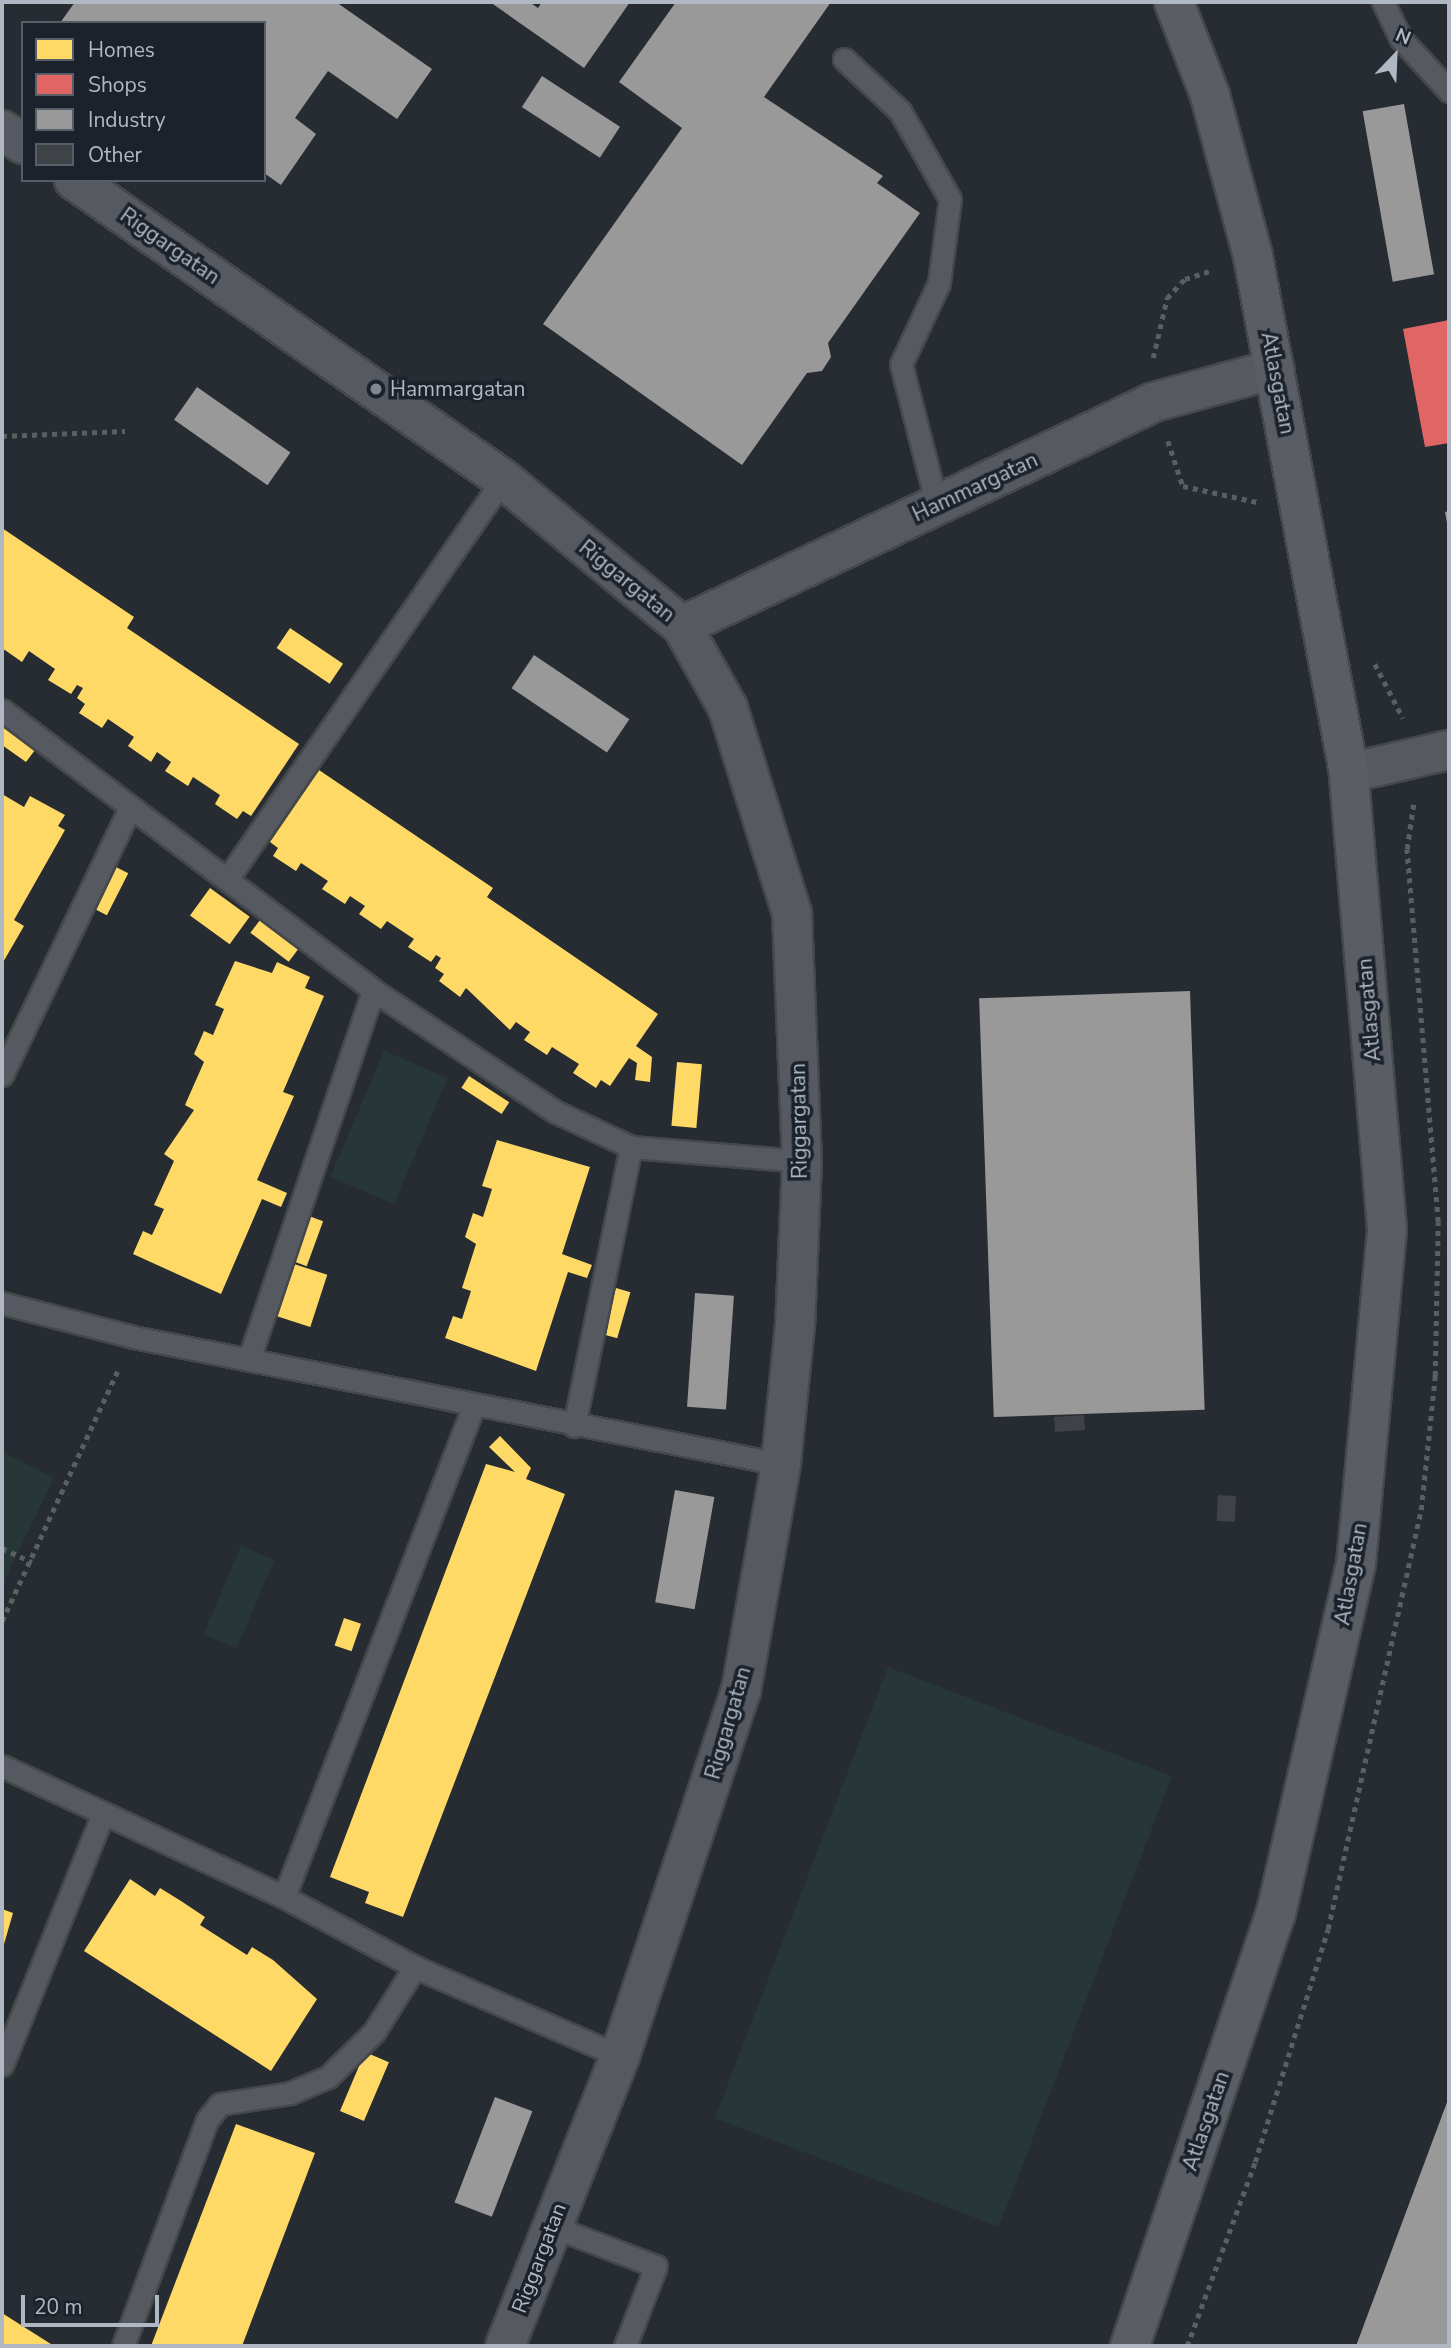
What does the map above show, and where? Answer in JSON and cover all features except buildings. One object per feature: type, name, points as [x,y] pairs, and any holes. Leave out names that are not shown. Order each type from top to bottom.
[{"type":"street","name":"Atlasgatan","points":[[1130,2346],[1276,1913],[1356,1564],[1387,1229],[1349,774],[1275,369],[1210,94],[1174,2]]},
{"type":"street","points":[[2,130],[21,143]]},
{"type":"street","name":"Riggargatan","points":[[78,182],[503,479],[682,626],[728,708],[792,913],[802,1161],[781,1464],[741,1690],[620,2056],[505,2346]]},
{"type":"street","name":"Hammargatan","points":[[682,626],[1154,402],[1275,369]]},
{"type":"street","points":[[1349,774],[1449,750]]},
{"type":"lane","points":[[1383,2],[1401,39],[1449,91]]},
{"type":"lane","points":[[844,59],[900,111],[950,199],[939,283],[901,364],[937,505]]},
{"type":"lane","points":[[228,878],[503,479]]},
{"type":"lane","points":[[2,710],[373,990],[556,1112],[631,1147],[802,1161]]},
{"type":"lane","points":[[2,1075],[130,808]]},
{"type":"lane","points":[[249,1359],[373,990]]},
{"type":"lane","points":[[574,1426],[631,1147]]},
{"type":"lane","points":[[2,1303],[133,1337],[574,1426],[781,1464]]},
{"type":"lane","points":[[284,1896],[474,1405]]},
{"type":"lane","points":[[2,1766],[284,1896],[415,1967],[620,2056]]},
{"type":"lane","points":[[2,2065],[103,1814]]},
{"type":"lane","points":[[123,2346],[214,2112],[220,2104],[290,2093],[328,2077],[374,2032],[415,1967]]},
{"type":"lane","points":[[551,2226],[656,2266],[625,2346]]},
{"type":"path","points":[[2,436],[125,431]]},
{"type":"path","points":[[2,1621],[32,1562],[133,1337]]},
{"type":"path","points":[[2,1548],[32,1562]]},
{"type":"shaded area","points":[[384,1051],[448,1078],[394,1204],[330,1177]]},
{"type":"shaded area","points":[[2,1452],[54,1478],[2,1585]]},
{"type":"shaded area","points":[[241,1546],[274,1560],[237,1648],[203,1634]]},
{"type":"shaded area","points":[[888,1667],[1172,1776],[999,2227],[715,2118]]},
{"type":"place","name":"Hammargatan","points":[[376,389]]}]
